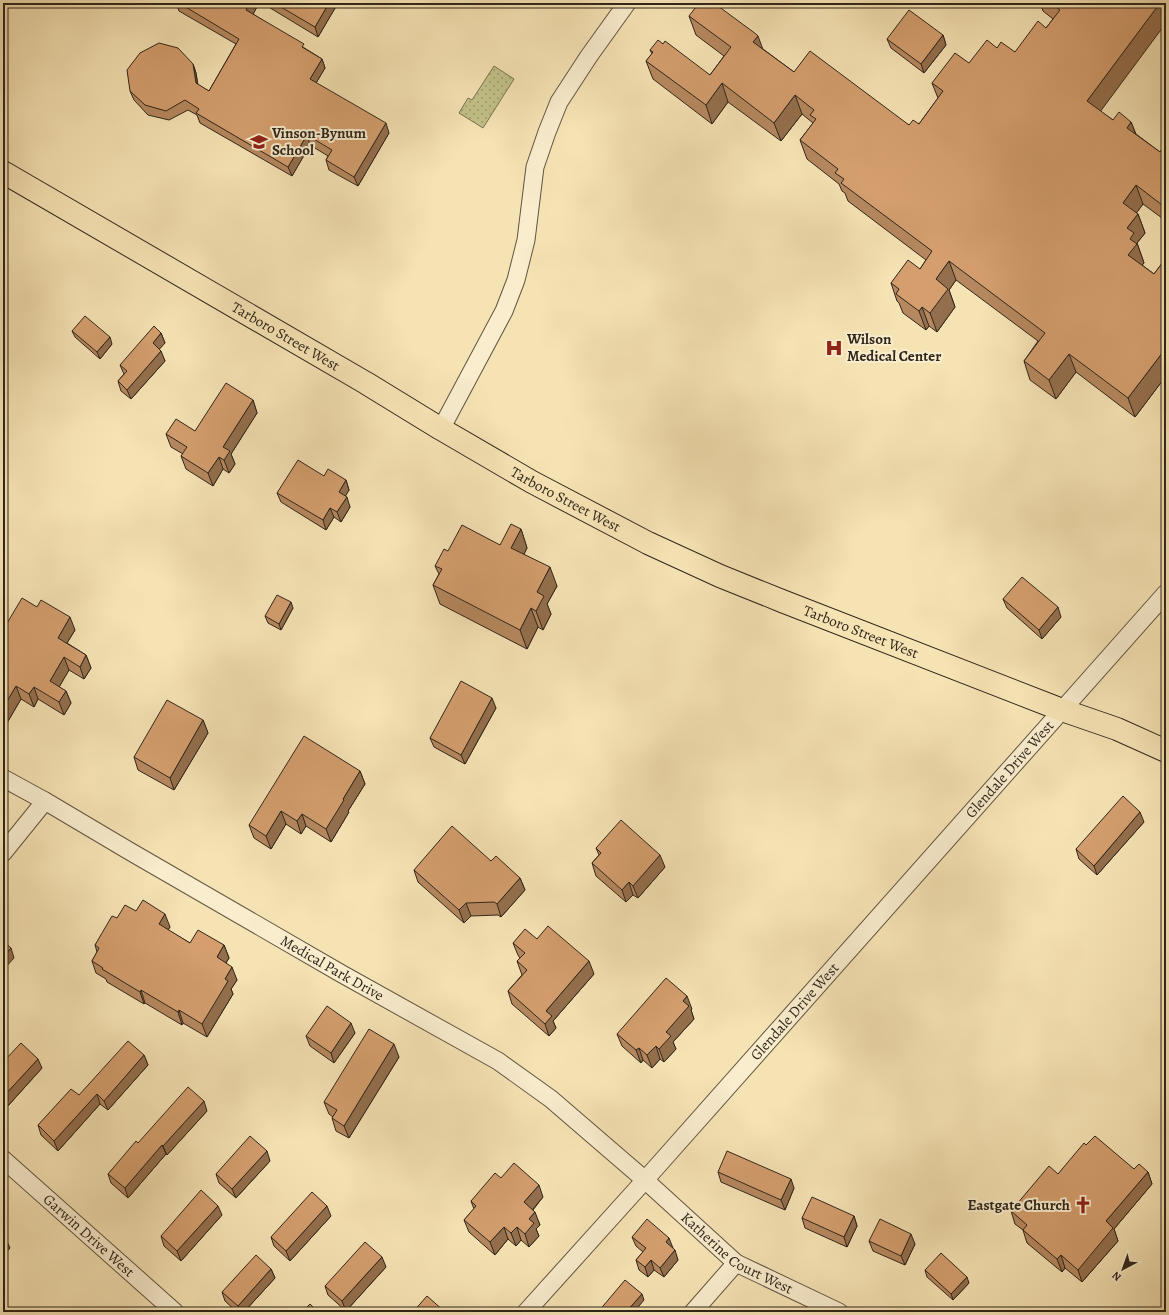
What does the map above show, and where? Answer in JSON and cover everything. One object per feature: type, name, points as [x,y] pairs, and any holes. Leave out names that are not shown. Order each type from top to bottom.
[{"type":"main road","name":"Tarboro Street West","points":[[5,177],[366,383],[440,429],[586,511],[648,542],[720,576],[1062,710],[1117,729],[1166,751]]},
{"type":"street","points":[[440,429],[504,311],[516,280],[526,240],[535,167],[559,102],[589,56],[627,3]]},
{"type":"street","name":"Glendale Drive West","points":[[526,1312],[1166,594]]},
{"type":"street","name":"Medical Park Drive","points":[[3,778],[46,801],[342,974],[498,1061],[551,1099],[645,1180]]},
{"type":"street","points":[[3,853],[46,801]]},
{"type":"street","name":"Garwin Drive West","points":[[3,1159],[176,1312]]},
{"type":"street","name":"Katherine Court West","points":[[645,1180],[736,1263],[839,1312]]},
{"type":"street","points":[[693,1312],[736,1263]]},
{"type":"green space","points":[[494,66],[514,79],[483,128],[459,113],[468,98],[472,100]]},
{"type":"building","points":[[179,3],[250,3],[246,10],[304,44],[302,47],[322,59],[310,79],[386,123],[354,177],[326,160],[332,150],[307,135],[288,167],[196,113],[199,109],[185,100],[166,111],[145,105],[130,91],[127,70],[140,53],[159,43],[178,48],[193,64],[196,83],[209,91],[239,39]]},
{"type":"building","points":[[274,3],[329,3],[315,27]]},
{"type":"building","name":"Wilson Medical Center","points":[[699,3],[714,3],[758,36],[753,42],[794,72],[810,51],[909,125],[913,120],[919,124],[943,91],[932,83],[955,53],[969,63],[987,40],[997,48],[1001,42],[1015,52],[1038,21],[1046,28],[1060,10],[1050,3],[1160,3],[1087,101],[1113,120],[1119,112],[1131,122],[1127,128],[1160,152],[1166,144],[1166,208],[1136,185],[1123,203],[1138,214],[1127,228],[1134,233],[1130,239],[1137,244],[1128,255],[1154,274],[1166,258],[1166,348],[1128,398],[1069,354],[1049,380],[1024,361],[1045,333],[949,261],[936,279],[948,289],[930,313],[922,307],[919,311],[896,294],[899,289],[891,283],[908,260],[920,269],[932,251],[841,183],[844,179],[835,173],[838,169],[800,140],[816,119],[810,115],[814,110],[795,95],[774,123],[722,83],[706,105],[646,61],[653,52],[650,50],[658,40],[663,44],[665,41],[710,75],[731,47],[689,16]]},
{"type":"building","points":[[909,10],[943,35],[921,64],[887,39]]},
{"type":"building","points":[[85,316],[110,337],[97,352],[72,331]]},
{"type":"building","points":[[154,326],[161,333],[153,343],[161,351],[127,390],[118,381],[127,371],[120,365]]},
{"type":"building","points":[[226,383],[253,400],[223,447],[230,451],[224,460],[219,457],[208,473],[181,456],[187,447],[166,434],[176,419],[195,431]]},
{"type":"building","points":[[298,460],[324,476],[328,469],[346,480],[339,492],[347,497],[337,512],[330,508],[323,520],[277,493]]},
{"type":"building","points":[[511,524],[521,529],[511,548],[550,567],[537,592],[544,596],[536,611],[531,608],[520,630],[433,585],[442,569],[435,566],[444,549],[448,551],[462,525],[500,545]]},
{"type":"building","points":[[1022,577],[1058,607],[1039,630],[1003,599]]},
{"type":"building","points":[[277,595],[291,602],[279,624],[265,616]]},
{"type":"building","points":[[22,598],[37,607],[41,600],[70,617],[58,638],[86,655],[80,667],[64,657],[50,681],[66,691],[59,702],[34,687],[29,694],[16,686],[3,708],[3,630]]},
{"type":"building","points":[[461,681],[492,698],[461,755],[430,738]]},
{"type":"building","points":[[167,700],[203,720],[170,778],[134,757]]},
{"type":"building","points":[[304,736],[360,771],[326,829],[302,814],[297,821],[281,811],[266,836],[249,825]]},
{"type":"building","points":[[1123,796],[1140,812],[1094,866],[1076,849]]},
{"type":"building","points":[[621,820],[660,855],[633,886],[629,882],[622,890],[592,863],[601,853],[596,848]]},
{"type":"building","points":[[452,826],[491,861],[496,856],[520,878],[497,904],[494,902],[466,903],[459,910],[414,870]]},
{"type":"building","points":[[143,900],[165,914],[159,924],[190,943],[198,930],[224,945],[217,957],[232,967],[225,979],[228,981],[202,1024],[179,1010],[178,1012],[141,990],[140,992],[102,969],[103,968],[92,961],[99,948],[95,945],[112,916],[117,918],[125,905],[136,911]]},
{"type":"building","points":[[548,926],[589,961],[546,1011],[552,1016],[545,1024],[508,991],[527,970],[517,961],[525,953],[513,943],[525,929],[537,939]]},
{"type":"building","points":[[3,941],[11,948],[3,957]]},
{"type":"building","points":[[666,978],[687,996],[683,1001],[689,1006],[666,1032],[671,1036],[659,1049],[656,1046],[647,1055],[639,1048],[636,1050],[617,1034]]},
{"type":"building","points":[[327,1006],[351,1023],[331,1053],[306,1036]]},
{"type":"building","points":[[369,1029],[394,1044],[344,1126],[332,1118],[337,1110],[324,1102]]},
{"type":"building","points":[[128,1041],[144,1055],[104,1101],[97,1094],[54,1141],[38,1125],[71,1089],[79,1095]]},
{"type":"building","points":[[21,1043],[38,1059],[3,1097],[3,1062]]},
{"type":"building","points":[[188,1087],[204,1101],[163,1146],[162,1145],[125,1188],[108,1174],[136,1141],[138,1143]]},
{"type":"building","points":[[250,1136],[267,1151],[232,1189],[216,1174]]},
{"type":"building","name":"Eastgate Church","points":[[1095,1136],[1134,1169],[1139,1164],[1148,1172],[1106,1221],[1113,1228],[1078,1270],[1061,1255],[1057,1259],[1023,1230],[1027,1225],[1011,1211],[1049,1166],[1058,1174],[1084,1143],[1086,1145]]},
{"type":"building","points":[[727,1151],[791,1179],[781,1200],[718,1172]]},
{"type":"building","points":[[514,1163],[539,1185],[524,1202],[535,1212],[529,1219],[534,1223],[525,1234],[517,1227],[511,1233],[504,1227],[490,1242],[464,1220],[476,1206],[471,1201],[495,1173],[501,1178]]},
{"type":"building","points":[[201,1190],[218,1206],[177,1251],[161,1236]]},
{"type":"building","points":[[312,1192],[327,1206],[286,1251],[271,1237]]},
{"type":"building","points":[[812,1197],[854,1216],[844,1237],[802,1218]]},
{"type":"building","points":[[647,1219],[669,1238],[666,1242],[675,1250],[660,1268],[651,1260],[645,1267],[636,1260],[646,1248],[632,1237]]},
{"type":"building","points":[[880,1219],[911,1234],[901,1256],[869,1241]]},
{"type":"building","points":[[3,1236],[6,1239],[3,1243]]},
{"type":"building","points":[[365,1242],[382,1257],[342,1301],[325,1286]]},
{"type":"building","points":[[941,1253],[967,1277],[951,1294],[925,1270]]},
{"type":"building","points":[[256,1255],[271,1269],[238,1306],[222,1292]]},
{"type":"building","points":[[625,1280],[642,1294],[626,1312],[598,1312]]},
{"type":"building","points":[[427,1296],[444,1311],[413,1312]]},
{"type":"building","points":[[310,1304],[318,1312],[302,1312]]},
{"type":"place","name":"Vinson-Bynum School","points":[[259,142]]},
{"type":"place","name":"Wilson Medical Center","points":[[834,348]]},
{"type":"place","name":"Eastgate Church","points":[[1083,1205]]}]
